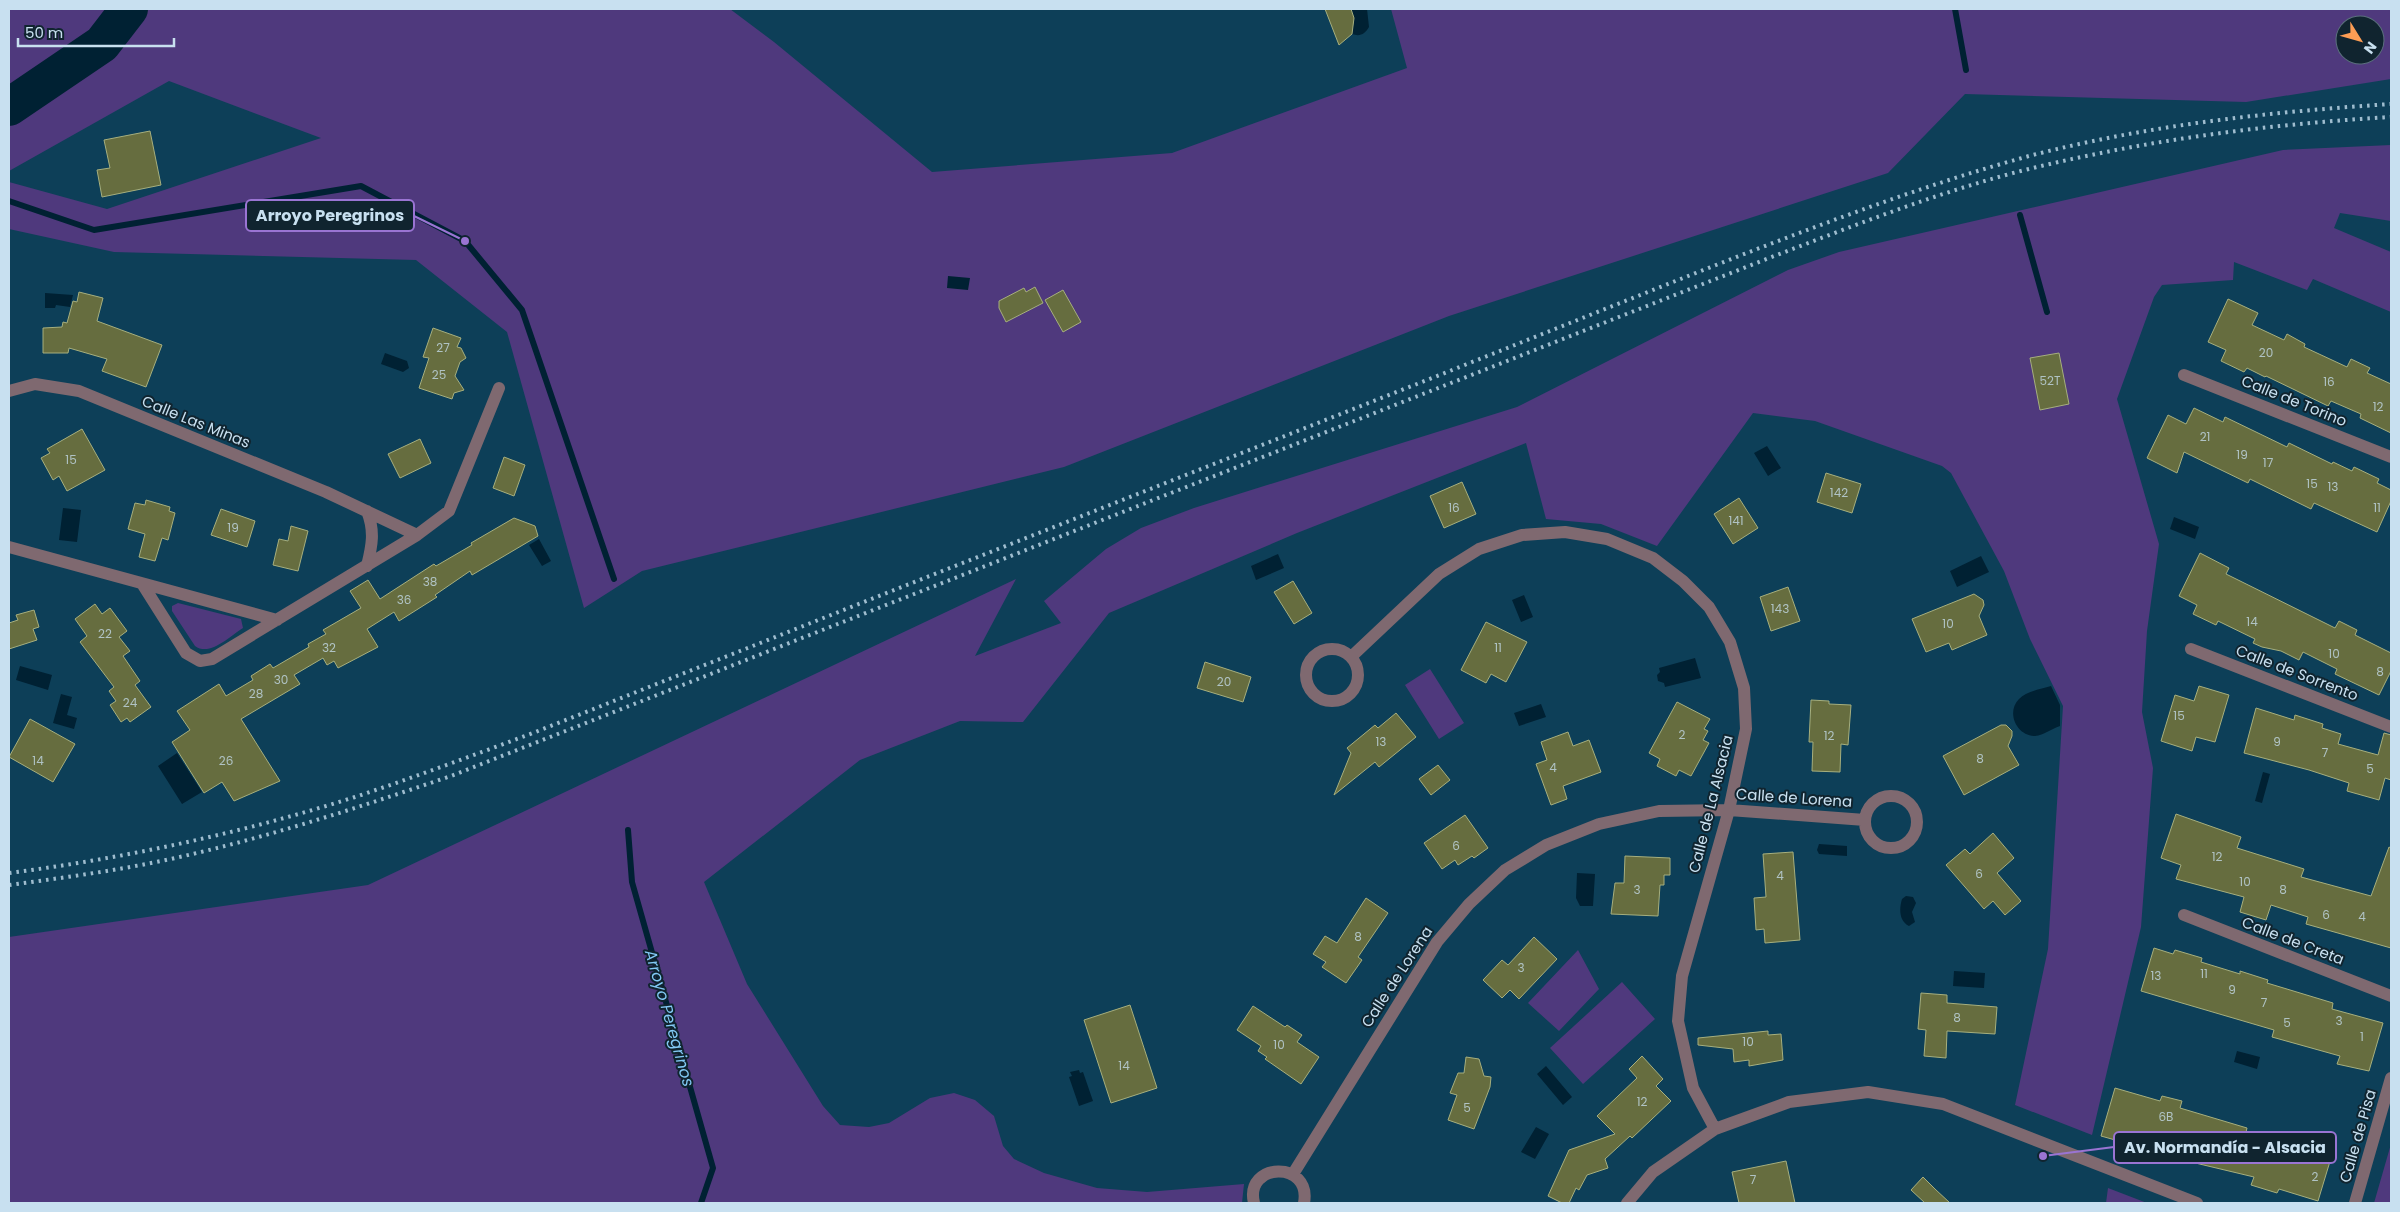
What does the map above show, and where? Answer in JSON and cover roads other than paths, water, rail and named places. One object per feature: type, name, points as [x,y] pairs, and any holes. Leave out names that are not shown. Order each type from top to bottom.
[{"type":"street","name":"Calle de Torino","points":[[2184,375],[2391,457]]},
{"type":"street","name":"Calle Las Minas","points":[[9,392],[35,384],[79,392],[326,492],[417,535]]},
{"type":"street","points":[[143,585],[186,653],[200,661],[212,659],[417,535],[448,511],[499,388]]},
{"type":"street","points":[[367,511],[371,522],[373,541],[367,566]]},
{"type":"street","name":"Calle de La Alsacia","points":[[1351,658],[1439,574],[1479,549],[1522,535],[1565,532],[1607,539],[1653,558],[1683,581],[1708,607],[1730,642],[1744,688],[1746,730],[1728,810],[1682,976],[1678,1021],[1693,1088],[1715,1129]]},
{"type":"street","points":[[9,547],[143,585],[278,620]]},
{"type":"street","points":[[1327,649],[1344,652],[1351,658],[1358,674],[1353,691],[1338,700],[1328,701],[1313,693],[1306,676],[1312,659],[1327,649]]},
{"type":"street","name":"Calle de Sorrento","points":[[2190,649],[2391,727]]},
{"type":"street","name":"Calle de Lorena","points":[[1896,796],[1911,804],[1918,820],[1913,836],[1900,846],[1891,848],[1876,842],[1870,836],[1865,820],[1872,804],[1879,798],[1896,796]]},
{"type":"street","name":"Calle de Lorena","points":[[1293,1174],[1437,942],[1469,904],[1505,870],[1546,845],[1599,824],[1659,810],[1728,810],[1865,820]]},
{"type":"street","name":"Calle de Creta","points":[[2184,916],[2391,996]]},
{"type":"street","name":"Calle de Pisa","points":[[2355,1203],[2391,1078]]},
{"type":"street","points":[[1627,1203],[1653,1172],[1715,1129],[1789,1102],[1868,1092],[1943,1104],[2196,1203]]},
{"type":"street","points":[[1254,1203],[1254,1190],[1262,1176],[1277,1170],[1293,1174],[1304,1188],[1304,1203]]},
{"type":"water","points":[[1351,9],[1367,9],[1369,27],[1362,34],[1352,34],[1354,18]]},
{"type":"water","points":[[948,276],[970,278],[968,290],[947,288]]},
{"type":"water","points":[[45,293],[73,295],[70,307],[56,305],[55,308],[45,308]]},
{"type":"water","points":[[385,353],[407,361],[409,368],[403,372],[381,364]]},
{"type":"water","points":[[1767,446],[1781,468],[1768,476],[1754,453]]},
{"type":"water","points":[[63,508],[81,510],[77,542],[59,540]]},
{"type":"water","points":[[2174,517],[2199,527],[2195,539],[2170,529]]},
{"type":"water","points":[[539,539],[551,561],[542,566],[529,545]]},
{"type":"water","points":[[1278,554],[1284,568],[1256,580],[1251,566]]},
{"type":"water","points":[[1981,556],[1989,572],[1957,587],[1950,571]]},
{"type":"water","points":[[1524,595],[1533,617],[1521,622],[1512,600]]},
{"type":"water","points":[[1695,658],[1701,678],[1665,687],[1664,683],[1658,681],[1659,668]]},
{"type":"water","points":[[20,666],[52,675],[48,690],[16,680]]},
{"type":"water","points":[[2051,686],[2060,705],[2060,726],[2035,736],[2028,735],[2018,728],[2015,722],[2013,710],[2015,704],[2026,694]]},
{"type":"water","points":[[61,694],[72,697],[67,715],[77,718],[74,729],[53,723]]},
{"type":"water","points":[[1541,704],[1546,717],[1519,726],[1514,713]]},
{"type":"water","points":[[177,753],[202,792],[182,804],[158,766]]},
{"type":"water","points":[[2263,772],[2270,774],[2262,803],[2255,801]]},
{"type":"water","points":[[1819,844],[1847,846],[1847,856],[1819,854],[1817,850]]},
{"type":"water","points":[[1577,873],[1595,874],[1593,906],[1580,906],[1576,898]]},
{"type":"water","points":[[1906,896],[1913,897],[1916,903],[1912,912],[1915,922],[1909,926],[1903,921],[1900,907],[1902,899]]},
{"type":"water","points":[[1954,971],[1985,973],[1984,988],[1953,986]]},
{"type":"water","points":[[2237,1051],[2260,1057],[2257,1069],[2234,1062]]},
{"type":"water","points":[[1546,1066],[1572,1097],[1563,1105],[1537,1074]]},
{"type":"water","points":[[1079,1070],[1080,1073],[1083,1072],[1093,1101],[1079,1106],[1069,1077],[1072,1076],[1070,1072]]},
{"type":"water","points":[[1536,1127],[1549,1134],[1535,1159],[1521,1152]]},
{"type":"waterway","points":[[9,107],[102,44],[129,9]]},
{"type":"waterway","points":[[1955,9],[1966,70]]},
{"type":"waterway","name":"Arroyo Peregrinos","points":[[9,201],[94,230],[361,186],[465,241],[522,310],[614,579]]},
{"type":"waterway","points":[[2020,215],[2047,312]]},
{"type":"waterway","name":"Arroyo Peregrinos","points":[[628,830],[632,882],[713,1168],[701,1203]]},
{"type":"railway","points":[[9,873],[97,860],[227,833],[355,797],[422,774],[533,733],[1739,256],[1847,215],[1956,178],[2029,156],[2074,145],[2164,128],[2300,111],[2391,104]]},
{"type":"railway","points":[[9,885],[127,868],[202,852],[310,822],[451,776],[1769,258],[1969,186],[2037,167],[2125,148],[2213,134],[2391,117]]},
{"type":"place","name":"Arroyo Peregrinos","points":[[465,241]]},
{"type":"place","name":"Av. Normandía - Alsacia","points":[[2043,1156]]}]
